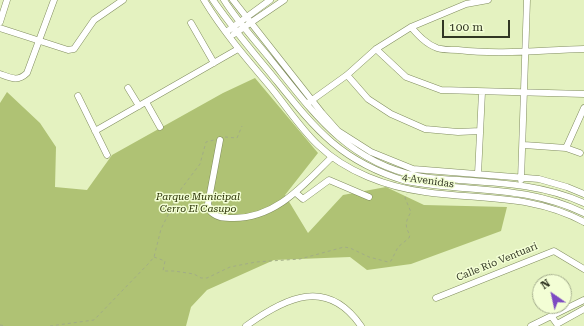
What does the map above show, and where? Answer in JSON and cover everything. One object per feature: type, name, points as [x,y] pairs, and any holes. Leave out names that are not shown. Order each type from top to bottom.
[{"type":"street","points":[[0,22],[7,0]]},
{"type":"street","points":[[0,74],[17,80],[22,78],[27,73],[54,0]]},
{"type":"street","points":[[0,28],[68,50],[74,49],[94,20],[100,14],[123,0]]},
{"type":"street","name":"4 Avenidas","points":[[204,0],[238,49],[309,136],[332,157],[370,178],[409,190],[518,200],[551,208],[584,222]]},
{"type":"street","name":"4 Avenidas","points":[[213,0],[234,30],[317,130],[337,148],[358,161],[390,177],[420,184],[519,192],[549,199],[584,212]]},
{"type":"street","name":"4 Avenidas","points":[[224,0],[244,22],[332,133],[360,153],[398,170],[417,176],[521,185],[551,191],[584,203]]},
{"type":"street","name":"4 Avenidas","points":[[233,0],[244,22]]},
{"type":"street","points":[[228,35],[270,0]]},
{"type":"street","points":[[244,22],[284,0]]},
{"type":"street","points":[[292,115],[347,75],[376,49],[411,27],[466,4],[488,0]]},
{"type":"street","points":[[518,200],[521,185],[524,145],[527,0]]},
{"type":"street","points":[[191,23],[214,63]]},
{"type":"street","points":[[411,27],[421,38],[437,48],[469,52],[584,49]]},
{"type":"street","points":[[95,131],[238,49]]},
{"type":"street","points":[[376,49],[406,77],[441,90],[584,94]]},
{"type":"street","points":[[347,75],[368,99],[391,114],[425,129],[458,132],[480,131]]},
{"type":"street","points":[[128,88],[139,106]]},
{"type":"street","points":[[478,174],[482,92]]},
{"type":"street","points":[[78,96],[107,155]]},
{"type":"street","points":[[146,102],[160,127]]},
{"type":"street","name":"4 Avenidas","points":[[308,102],[338,131],[351,141],[402,166],[426,171],[521,177],[554,183],[584,194]]},
{"type":"street","points":[[566,148],[584,108]]},
{"type":"street","points":[[220,139],[208,204],[211,212],[215,216],[242,218],[265,212],[296,193],[332,157]]},
{"type":"street","points":[[524,145],[566,148],[580,153]]},
{"type":"street","points":[[296,193],[303,199],[329,180],[369,197]]},
{"type":"street","name":"Calle Río Ventuari","points":[[436,298],[554,251],[584,269]]},
{"type":"street","points":[[246,326],[276,305],[297,297],[332,300],[342,305],[352,313],[362,326]]},
{"type":"street","points":[[531,326],[584,300]]},
{"type":"street","points":[[552,317],[557,324],[584,309]]},
{"type":"path","points":[[50,326],[94,320],[123,292],[154,257],[160,229],[181,189],[200,164],[206,142],[237,138],[242,126]]},
{"type":"path","points":[[154,257],[165,261],[163,270],[190,274],[201,278],[207,278],[230,267],[256,262],[300,259],[344,247],[369,257],[388,262],[391,261],[401,244],[409,238],[410,235],[406,226],[406,219],[411,212],[405,198],[409,190]]},
{"type":"path","points":[[0,325],[6,326]]},
{"type":"green space","name":"Parque Municipal Cerro El Casupo","points":[[255,78],[318,153],[285,195],[308,233],[343,195],[386,187],[424,205],[507,207],[501,231],[411,264],[367,270],[350,257],[274,260],[207,290],[191,307],[186,326],[0,326],[0,103],[7,92],[40,123],[56,147],[55,187],[87,190],[112,155],[223,93]]}]
